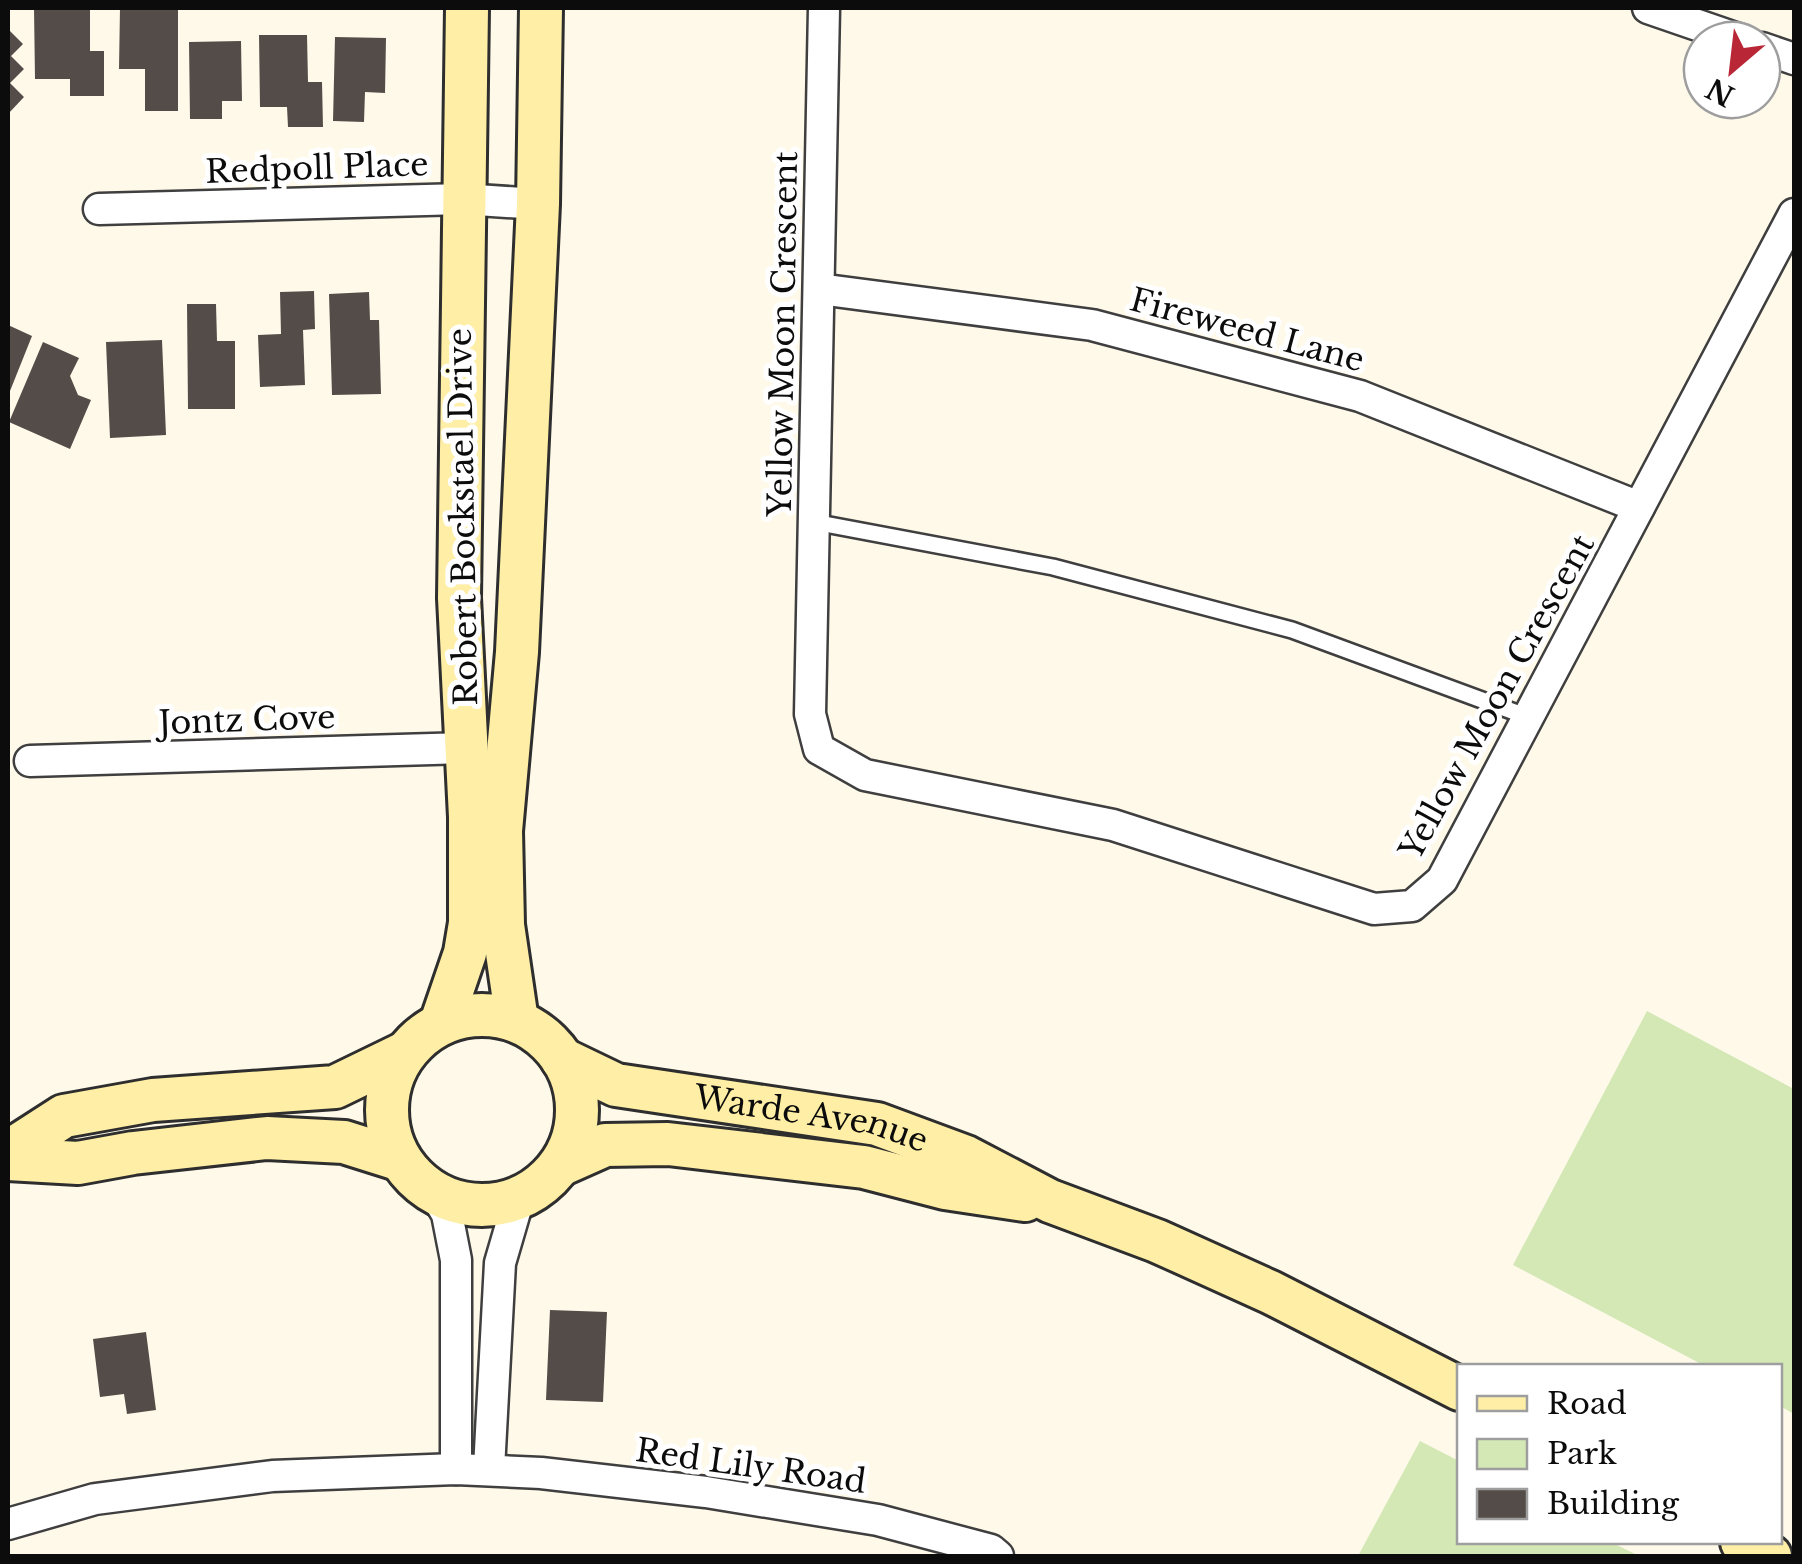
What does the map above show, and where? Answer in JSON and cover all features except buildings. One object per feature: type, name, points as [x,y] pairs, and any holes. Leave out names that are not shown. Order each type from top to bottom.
[{"type":"street","name":"Robert Bockstael Drive","points":[[441,1022],[466,953],[470,923],[459,598],[467,8]]},
{"type":"street","name":"Robert Bockstael Drive","points":[[517,1021],[504,925],[501,830],[517,652],[538,204],[541,8]]},
{"type":"street","name":"Yellow Moon Crescent","points":[[824,8],[810,714],[819,749],[865,775],[1114,825],[1374,909],[1412,906],[1442,880],[1794,214]]},
{"type":"street","points":[[1648,8],[1682,20]]},
{"type":"street","name":"Redpoll Place","points":[[98,210],[462,199],[538,204]]},
{"type":"street","name":"Fireweed Lane","points":[[819,290],[1092,325],[1360,396],[1640,507]]},
{"type":"street","name":"Jontz Cove","points":[[30,761],[466,748]]},
{"type":"street","points":[[478,1014],[517,1021],[543,1036],[562,1058],[572,1079],[577,1124],[571,1146],[542,1185],[519,1198],[491,1206],[462,1204],[435,1194],[414,1179],[398,1158],[386,1124],[388,1088],[403,1054],[441,1022],[478,1014]]},
{"type":"street","points":[[8,1156],[64,1116],[154,1100],[335,1087],[403,1054]]},
{"type":"street","name":"Warde Avenue","points":[[562,1058],[616,1085],[877,1124],[966,1157],[1050,1201],[1157,1241],[1270,1292],[1457,1387]]},
{"type":"street","points":[[8,1156],[78,1164],[133,1153],[267,1138],[344,1142],[398,1158]]},
{"type":"street","name":"Warde Avenue","points":[[560,1165],[605,1145],[668,1144],[864,1167],[945,1188],[1011,1200],[1050,1201]]},
{"type":"street","points":[[435,1194],[447,1214],[456,1260],[456,1468]]},
{"type":"street","points":[[489,1470],[499,1272],[519,1198]]},
{"type":"street","name":"Red Lily Road","points":[[8,1524],[95,1499],[272,1476],[456,1468],[706,1492],[878,1520],[991,1550],[998,1556]]},
{"type":"street","points":[[1746,1544],[1770,1556]]},
{"type":"lane","points":[[814,522],[1053,567],[1273,626],[1528,717]]},
{"type":"green space","points":[[1647,1011],[1794,1089],[1794,1414],[1782,1407],[1782,1364],[1701,1364],[1513,1265]]},
{"type":"green space","points":[[1420,1441],[1457,1460],[1457,1544],[1615,1544],[1639,1556],[1358,1556]]}]
